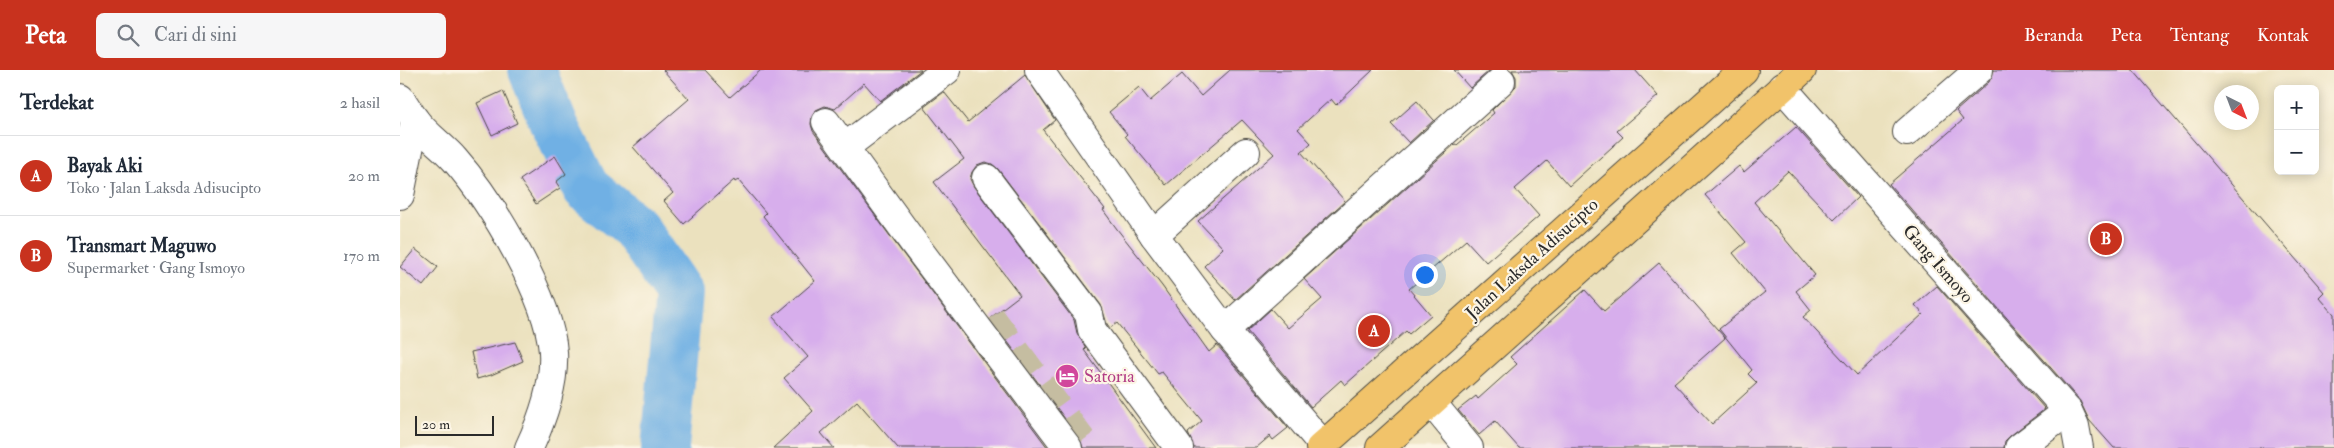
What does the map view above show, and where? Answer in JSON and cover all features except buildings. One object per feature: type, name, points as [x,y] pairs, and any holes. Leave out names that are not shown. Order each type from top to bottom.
[{"type":"highway","name":"Jalan Laksda Adisucipto","points":[[1322,447],[1744,70]]},
{"type":"highway","points":[[1380,448],[1792,78]]},
{"type":"street","points":[[845,147],[948,70]]},
{"type":"street","points":[[1039,70],[1154,235],[1225,330],[1322,447]]},
{"type":"street","points":[[1907,132],[1979,70]]},
{"type":"street","name":"Gang Ismoyo","points":[[1792,78],[2068,412],[2075,426],[2079,448]]},
{"type":"street","points":[[1225,330],[1501,81]]},
{"type":"street","points":[[400,98],[415,120],[455,160],[489,204],[528,274],[545,316],[553,352],[550,387],[538,430],[529,448]]},
{"type":"street","points":[[400,195],[415,120]]},
{"type":"street","points":[[826,122],[913,242],[1068,448]]},
{"type":"street","points":[[1154,235],[1246,152]]},
{"type":"street","points":[[986,178],[1089,314],[1092,330],[1179,448]]},
{"type":"street","points":[[942,251],[991,317]]},
{"type":"street","points":[[1432,403],[1469,448]]},
{"type":"street","points":[[2019,448],[2068,412]]},
{"type":"waterway","points":[[532,70],[553,122],[586,188],[635,228],[679,293],[665,448]]},
{"type":"tunnel","points":[[991,317],[1088,448]]},
{"type":"place","name":"Transmart Maguwo","points":[[2106,239]]},
{"type":"place","name":"Bayak Aki","points":[[1374,331]]},
{"type":"place","name":"Satoria","points":[[1067,376]]}]
